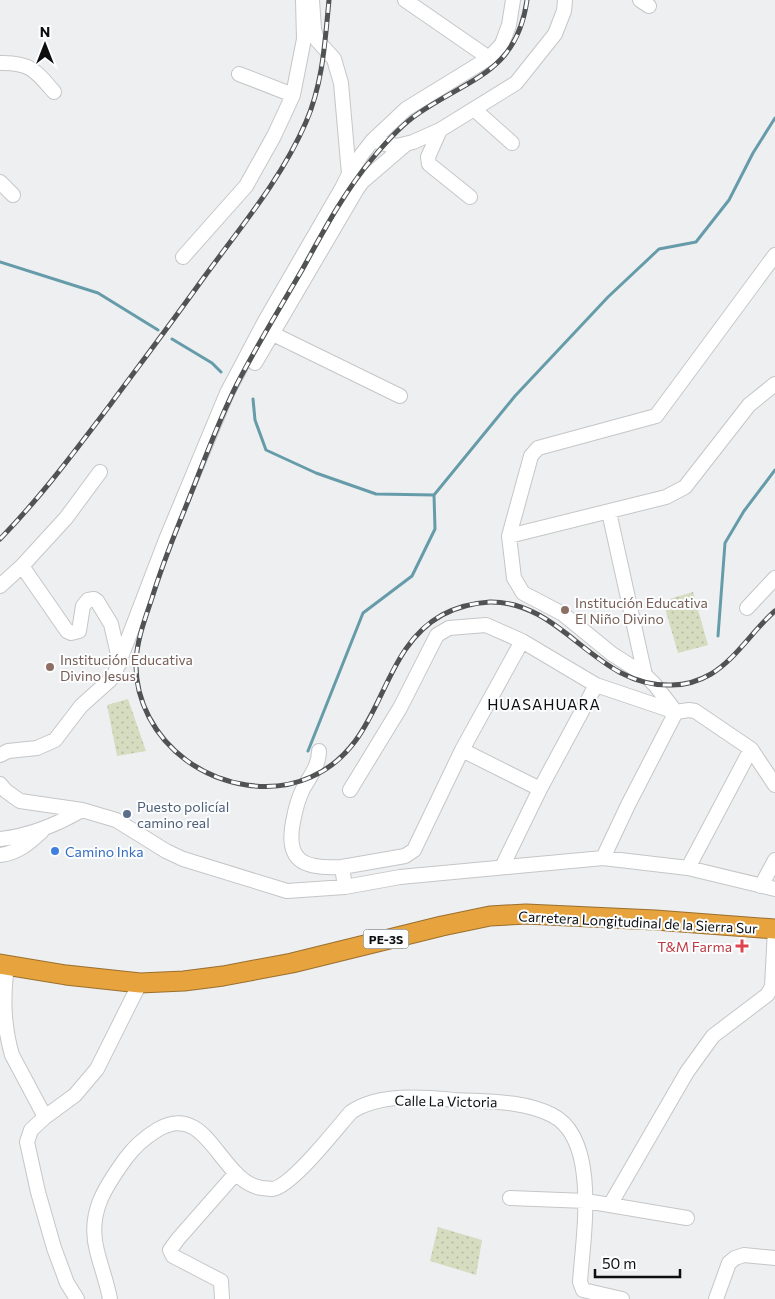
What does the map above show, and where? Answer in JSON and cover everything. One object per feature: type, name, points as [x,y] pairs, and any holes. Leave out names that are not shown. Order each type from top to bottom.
[{"type":"highway","name":"Carretera Longitudinal de la Sierra Sur","points":[[4,964],[66,975],[140,984],[224,976],[267,968],[490,916],[526,914],[775,929]]},
{"type":"street","points":[[183,257],[246,186],[274,136],[293,95],[304,39],[303,0]]},
{"type":"street","points":[[312,0],[314,29],[317,40],[334,59],[341,83],[349,174]]},
{"type":"street","points":[[404,0],[488,58]]},
{"type":"street","points":[[0,756],[8,751],[36,748],[55,740],[81,706],[110,680],[120,663],[165,542],[235,375],[349,174],[374,140],[406,109],[443,88],[488,58],[502,44],[509,25],[513,0]]},
{"type":"street","points":[[255,363],[362,182],[406,145],[440,130],[516,83],[555,34],[566,1]]},
{"type":"street","points":[[0,64],[19,63],[30,67],[54,92]]},
{"type":"street","points":[[239,74],[293,95]]},
{"type":"street","points":[[475,110],[512,143]]},
{"type":"street","points":[[440,130],[428,157],[429,164],[470,198]]},
{"type":"street","points":[[374,140],[390,146],[406,145]]},
{"type":"street","points":[[0,182],[13,195]]},
{"type":"street","points":[[676,712],[645,675],[612,654],[563,614],[523,594],[514,578],[509,536],[531,456],[538,448],[656,416],[775,255]]},
{"type":"street","points":[[254,341],[271,338],[400,396]]},
{"type":"street","points":[[509,536],[666,497],[685,487],[749,405],[775,384]]},
{"type":"street","points":[[0,586],[22,566],[66,518],[100,472]]},
{"type":"street","points":[[609,512],[645,675]]},
{"type":"street","points":[[22,566],[67,631],[71,633],[79,631],[83,606],[88,600],[94,599],[97,601],[111,624],[120,663]]},
{"type":"street","points":[[747,608],[775,578]]},
{"type":"street","points":[[350,790],[400,708],[437,635],[449,628],[486,625],[522,641],[596,685],[676,712],[695,711],[751,749],[775,785]]},
{"type":"street","points":[[319,750],[317,765],[303,789],[295,810],[291,836],[292,851],[295,855],[303,862],[320,867],[342,867],[410,854],[414,850],[462,750],[522,641]]},
{"type":"street","points":[[502,867],[540,789],[596,685]]},
{"type":"street","points":[[603,858],[676,712]]},
{"type":"street","points":[[688,868],[751,749]]},
{"type":"street","points":[[462,750],[540,789]]},
{"type":"street","points":[[0,784],[20,801],[82,810],[116,820],[183,860],[287,891],[345,888],[400,878],[603,858],[688,868],[775,889]]},
{"type":"street","points":[[0,839],[16,837],[45,829],[82,810]]},
{"type":"street","points":[[0,855],[17,851],[27,846],[45,829]]},
{"type":"street","points":[[761,886],[775,860]]},
{"type":"street","points":[[342,867],[345,888]]},
{"type":"street","points":[[610,1205],[687,1072],[713,1036],[767,994],[772,987],[775,929]]},
{"type":"street","points":[[4,964],[3,1003],[12,1055],[45,1117]]},
{"type":"street","points":[[77,1299],[67,1283],[54,1248],[27,1142],[31,1130],[75,1095],[97,1068],[140,984]]},
{"type":"street","name":"Calle La Victoria","points":[[110,1299],[96,1249],[96,1213],[99,1201],[109,1182],[136,1145],[166,1124],[183,1123],[191,1126],[200,1132],[236,1173],[253,1187],[273,1189],[297,1173],[351,1112],[361,1105],[379,1100],[419,1098],[516,1103],[543,1111],[565,1123],[580,1151],[586,1201],[580,1282],[583,1290],[622,1299]]},
{"type":"street","points":[[222,1299],[222,1281],[173,1256],[170,1250],[236,1173]]},
{"type":"street","points":[[510,1198],[586,1201],[687,1218]]},
{"type":"street","points":[[716,1299],[729,1263],[735,1258],[744,1256],[775,1258]]},
{"type":"green space","points":[[693,592],[708,645],[678,653],[663,601]]},
{"type":"green space","points":[[128,699],[146,751],[117,756],[107,705]]},
{"type":"green space","points":[[438,1227],[482,1240],[476,1275],[430,1261]]},
{"type":"waterway","points":[[308,751],[363,613],[412,576],[435,529],[434,495],[515,396],[608,297],[659,249],[696,242],[729,200],[753,153],[775,118]]},
{"type":"waterway","points":[[0,262],[98,293],[158,330]]},
{"type":"waterway","points":[[172,339],[212,363],[221,372]]},
{"type":"waterway","points":[[253,399],[255,420],[266,450],[316,473],[376,494],[434,495]]},
{"type":"waterway","points":[[718,636],[725,543],[744,511],[775,470]]},
{"type":"railway","points":[[0,539],[71,457],[272,184],[296,143],[312,107],[320,77],[329,0]]},
{"type":"railway","points":[[527,0],[522,24],[513,43],[502,58],[473,81],[438,101],[406,123],[388,140],[352,185],[245,369],[207,452],[165,559],[144,621],[136,662],[139,691],[143,704],[156,729],[165,740],[175,751],[200,769],[230,782],[247,785],[280,786],[296,783],[311,777],[335,762],[354,743],[368,721],[404,651],[420,631],[442,615],[459,608],[471,604],[490,602],[516,605],[539,615],[600,660],[621,673],[645,682],[672,685],[697,681],[720,668],[775,611]]},
{"type":"place","name":"Institución Educativa El Niño Divino","points":[[565,610]]},
{"type":"place","name":"Institución Educativa Divino Jesus","points":[[50,667]]},
{"type":"place","name":"Puesto policíal camino real","points":[[127,814]]},
{"type":"place","name":"Camino Inka","points":[[55,851]]},
{"type":"place","name":"T&M Farma","points":[[742,946]]},
{"type":"district","name":"HUASAHUARA","points":[[544,704]]}]
